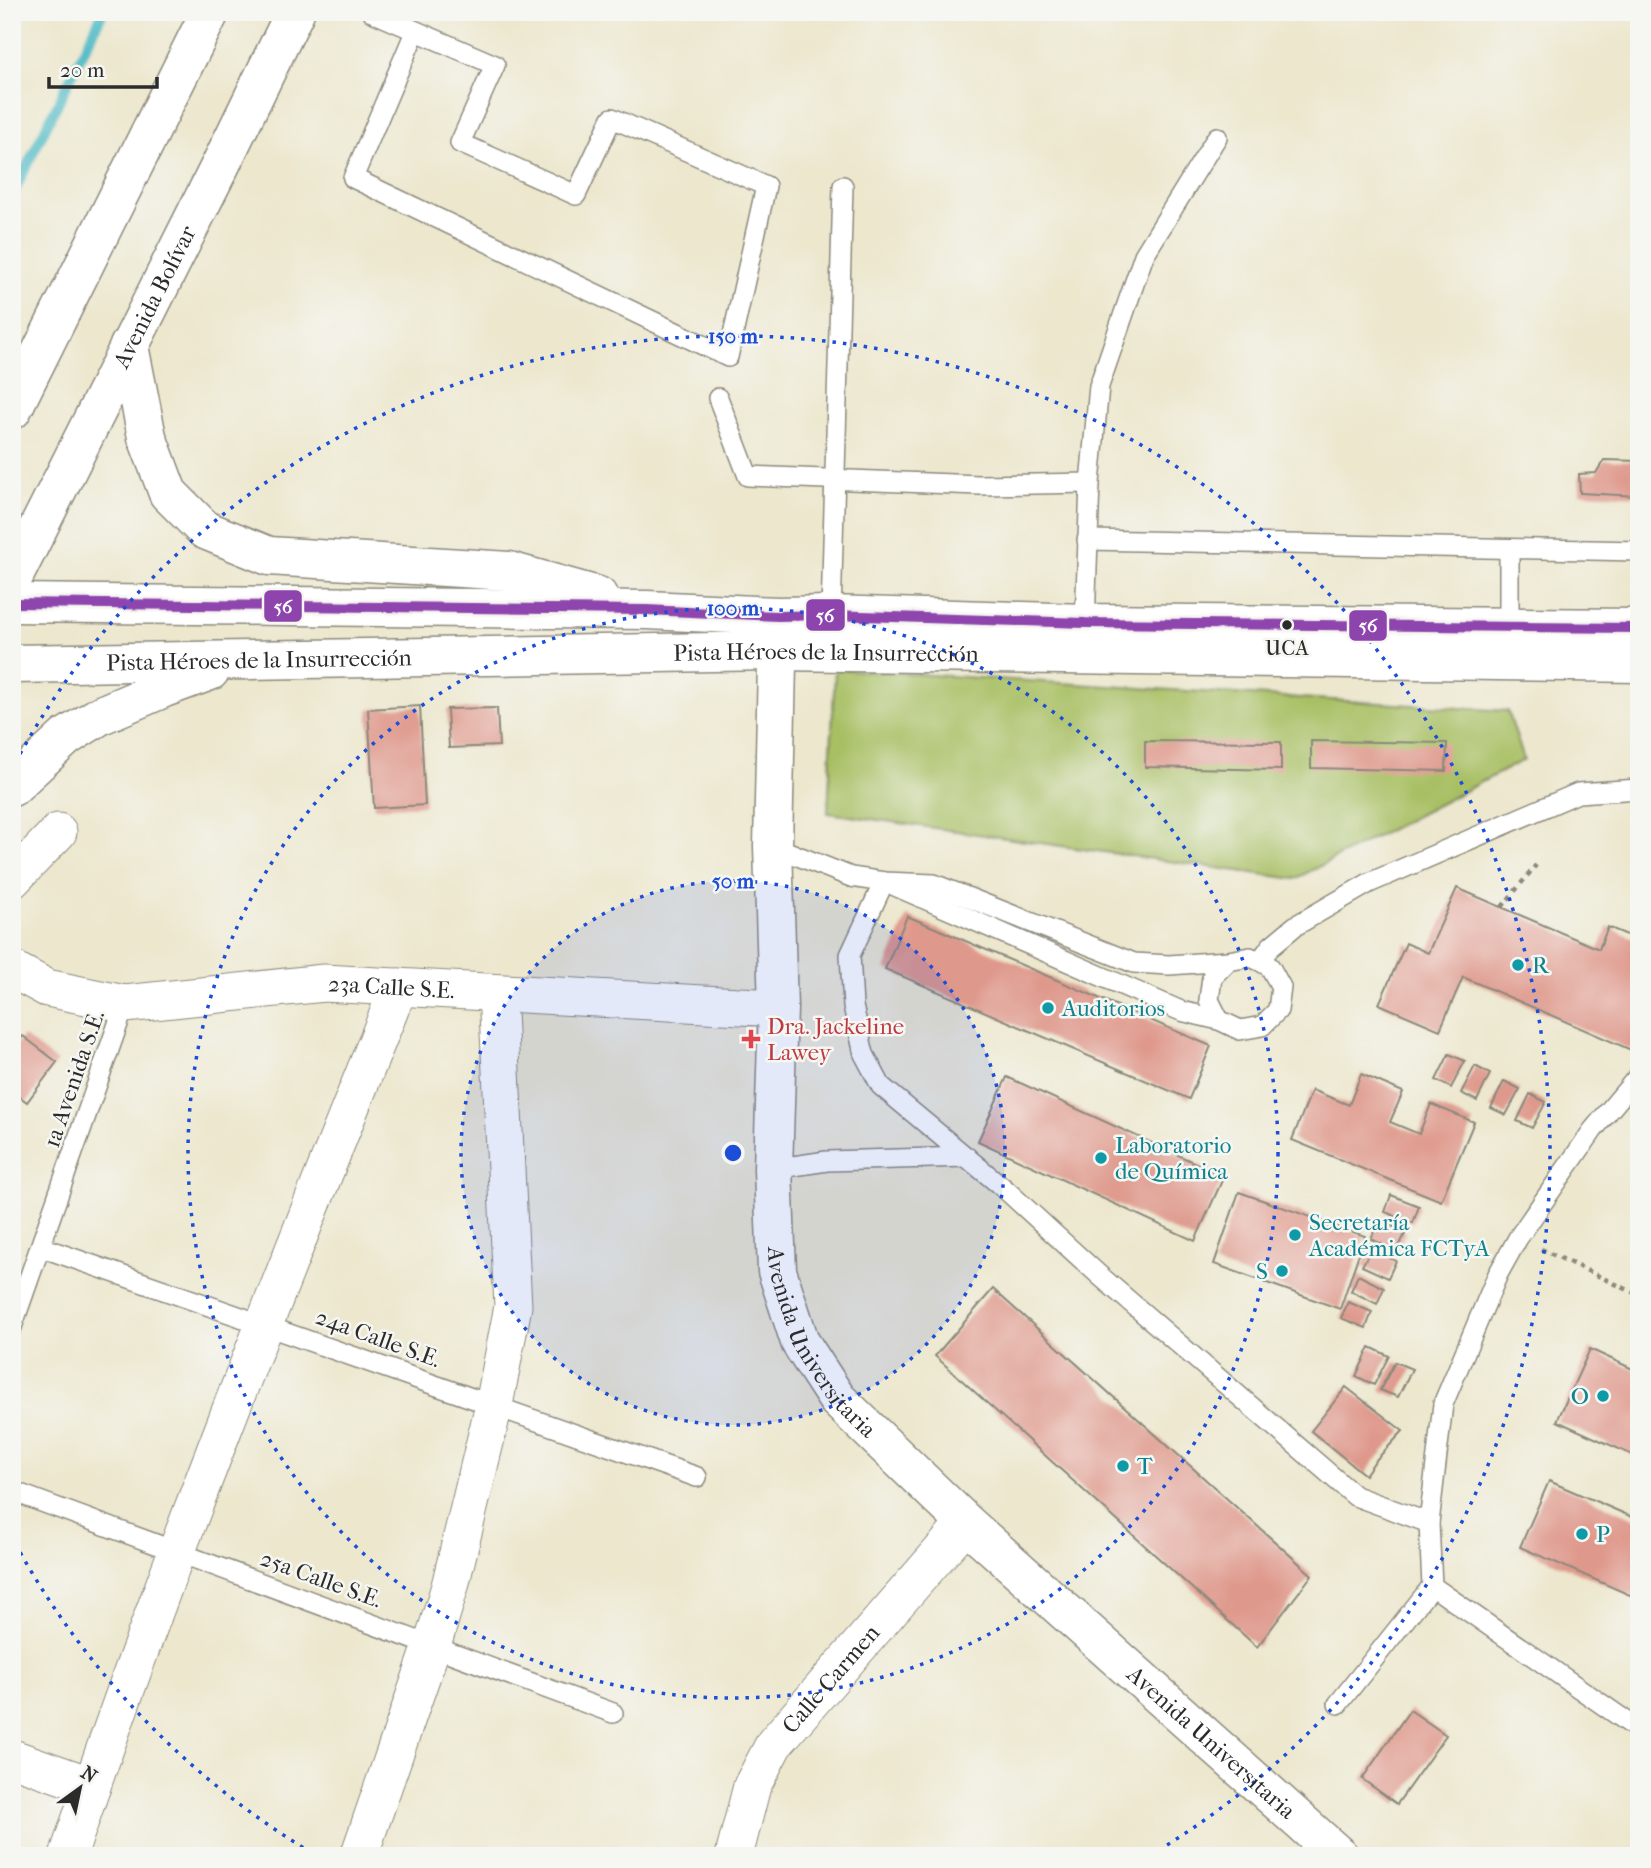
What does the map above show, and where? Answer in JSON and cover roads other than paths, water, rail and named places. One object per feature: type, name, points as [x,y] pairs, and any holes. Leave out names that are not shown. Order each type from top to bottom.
[{"type":"main road","points":[[13,406],[210,12]]},
{"type":"main road","name":"Avenida Bolívar","points":[[12,580],[296,12]]},
{"type":"main road","points":[[129,346],[147,437],[169,493],[205,530],[269,556],[509,571],[647,610]]},
{"type":"main road","name":"Pista Héroes de la Insurrección","points":[[12,603],[647,610],[778,633],[831,615],[1085,623],[1639,628]]},
{"type":"main road","name":"Pista Héroes de la Insurrección","points":[[12,664],[242,660],[778,633],[1639,663]]},
{"type":"main road","name":"Avenida Universitaria","points":[[778,633],[773,846],[778,1008],[773,1169],[777,1271],[800,1342],[837,1399],[967,1523],[1339,1856]]},
{"type":"main road","points":[[12,787],[66,737],[101,715],[164,688],[242,660]]},
{"type":"street","points":[[12,880],[58,832]]},
{"type":"street","name":"23a Calle S.E.","points":[[12,969],[47,988],[125,1004],[324,983],[778,1008]]},
{"type":"street","points":[[68,1856],[263,1323],[399,987]]},
{"type":"street","points":[[359,1856],[432,1646],[450,1586],[494,1405],[513,1306],[497,993]]},
{"type":"street","name":"Calle Carmen","points":[[734,1856],[752,1786],[774,1744],[967,1523]]},
{"type":"street","points":[[12,1758],[92,1786]]},
{"type":"lane","points":[[372,12],[495,65],[460,143],[576,195],[612,118],[766,186],[728,357],[353,178],[415,32]]},
{"type":"lane","points":[[1085,623],[1090,484],[1099,386],[1144,255],[1217,137]]},
{"type":"lane","points":[[831,615],[843,186]]},
{"type":"lane","points":[[718,398],[748,476],[979,485],[1090,484]]},
{"type":"lane","points":[[1087,540],[1639,551]]},
{"type":"lane","points":[[1509,549],[1509,627]]},
{"type":"lane","points":[[1260,961],[1271,946],[1295,926],[1369,883],[1578,793],[1639,789]]},
{"type":"lane","points":[[773,846],[851,877],[884,882],[934,884],[1133,963],[1169,965],[1250,957],[1270,968],[1281,987],[1278,1010],[1262,1026],[1240,1030],[1219,1020],[1181,1011],[884,882]]},
{"type":"lane","points":[[884,882],[850,955],[853,1006],[864,1054],[881,1086],[967,1157],[1099,1276],[1354,1496],[1429,1523]]},
{"type":"lane","points":[[1219,1020],[1209,1000],[1212,977],[1228,961]]},
{"type":"lane","name":"1a Avenida S.E.","points":[[12,1327],[125,1004]]},
{"type":"lane","points":[[1338,1704],[1432,1586],[1429,1523],[1443,1404],[1498,1273],[1518,1238],[1593,1130],[1639,1075]]},
{"type":"lane","points":[[773,1169],[827,1161],[967,1157]]},
{"type":"lane","name":"24a Calle S.E.","points":[[41,1247],[697,1477]]},
{"type":"lane","name":"25a Calle S.E.","points":[[12,1491],[613,1713]]},
{"type":"lane","points":[[1432,1586],[1639,1730]]},
{"type":"waterway","points":[[12,196],[103,12]]},
{"type":"place","name":"UCA","points":[[1287,625]]},
{"type":"place","name":"R","points":[[1518,965]]},
{"type":"place","name":"Auditorios","points":[[1048,1008]]},
{"type":"place","name":"Dra. Jackeline Lawey","points":[[751,1039]]},
{"type":"place","name":"Laboratorio de Química","points":[[1101,1158]]},
{"type":"place","name":"Secretaría Académica FCTyA","points":[[1295,1235]]},
{"type":"place","name":"S","points":[[1282,1271]]},
{"type":"place","name":"O","points":[[1603,1396]]},
{"type":"place","name":"T","points":[[1123,1466]]},
{"type":"place","name":"P","points":[[1582,1534]]}]
